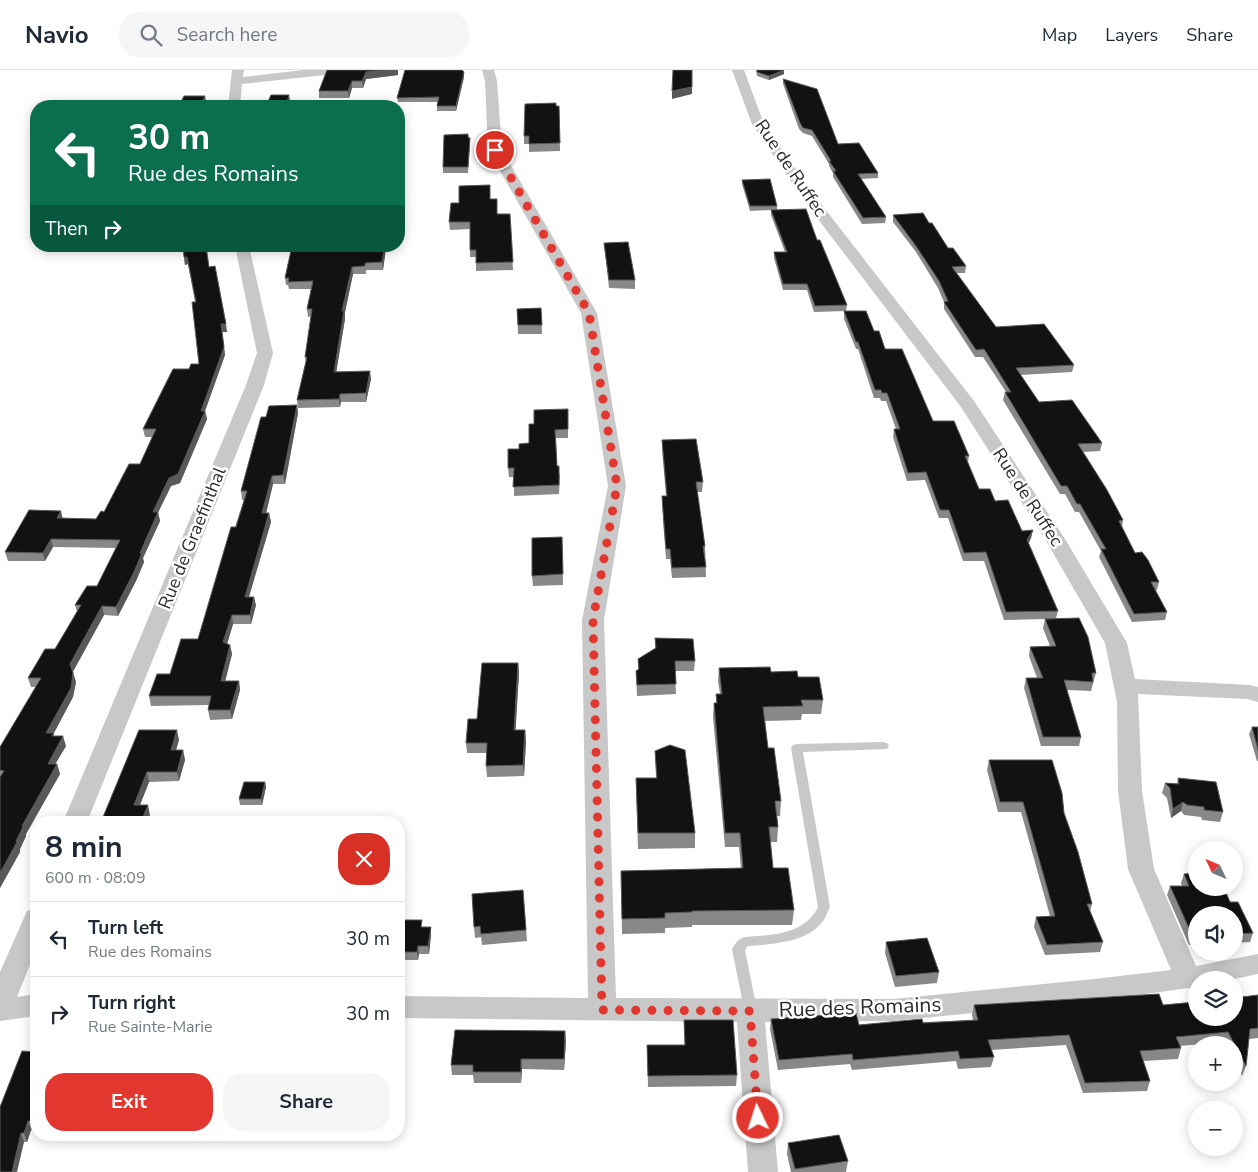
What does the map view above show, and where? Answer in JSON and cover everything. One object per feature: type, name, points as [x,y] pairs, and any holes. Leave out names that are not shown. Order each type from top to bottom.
[{"type":"street","points":[[235,100],[238,76],[334,70]]},
{"type":"street","points":[[488,70],[491,82],[495,150],[589,313],[617,486],[593,620],[602,1010]]},
{"type":"street","name":"Rue de Ruffec","points":[[738,70],[758,124],[810,199],[968,405],[1056,539],[1116,643],[1128,702],[1130,791],[1141,869],[1188,978]]},
{"type":"street","name":"Rue de Graefinthal","points":[[77,816],[255,385],[265,353],[243,252]]},
{"type":"street","points":[[1125,686],[1250,692],[1258,695]]},
{"type":"street","points":[[0,1005],[30,932]]},
{"type":"street","name":"Rue des Romains","points":[[1223,971],[1258,964]]},
{"type":"street","name":"Rue des Romains","points":[[405,1007],[750,1011],[893,1010],[1094,990],[1188,978]]},
{"type":"street","points":[[0,1010],[30,1006]]},
{"type":"street","points":[[750,1011],[763,1172]]},
{"type":"lane","points":[[750,1011],[738,949],[744,942],[786,938],[805,930],[820,917],[824,907],[797,748],[883,746]]},
{"type":"building","points":[[327,70],[385,70],[366,72],[362,81],[352,81],[348,91],[319,91]]},
{"type":"building","points":[[405,70],[462,70],[464,72],[456,106],[437,106],[439,97],[397,98]]},
{"type":"building","points":[[673,70],[692,70],[692,87],[672,91]]},
{"type":"building","points":[[757,70],[784,70],[769,76],[757,72]]},
{"type":"building","points":[[783,79],[817,89],[838,144],[859,143],[878,173],[858,174],[886,217],[863,218],[833,171],[836,171],[812,130],[803,128],[800,123]]},
{"type":"building","points":[[271,95],[289,95],[288,100],[269,100]]},
{"type":"building","points":[[184,96],[205,96],[203,100],[182,100]]},
{"type":"building","points":[[556,103],[556,106],[559,106],[560,143],[529,144],[529,136],[524,136],[525,104]]},
{"type":"building","points":[[468,134],[470,138],[468,167],[443,167],[444,135]]},
{"type":"building","points":[[770,179],[777,206],[750,206],[742,180]]},
{"type":"building","points":[[490,185],[490,199],[497,199],[497,214],[510,214],[513,262],[476,263],[476,250],[470,250],[470,222],[449,222],[451,203],[459,203],[459,186]]},
{"type":"building","points":[[806,209],[817,240],[820,240],[847,305],[815,306],[807,284],[783,284],[774,252],[787,252],[771,210]]},
{"type":"building","points":[[923,213],[929,223],[932,223],[948,248],[953,248],[966,266],[952,267],[996,327],[1044,324],[1074,365],[1016,368],[1039,402],[1072,400],[1102,443],[1078,444],[1107,490],[1123,520],[1119,521],[1135,553],[1142,552],[1148,560],[1159,582],[1151,582],[1167,612],[1134,614],[1101,549],[1106,549],[1080,504],[1077,504],[1067,486],[1061,486],[1005,392],[1011,392],[984,349],[976,350],[944,302],[948,301],[939,281],[893,215]]},
{"type":"building","points":[[628,242],[635,280],[609,280],[604,243]]},
{"type":"building","points":[[184,252],[207,252],[209,267],[215,266],[226,324],[221,324],[224,347],[201,411],[205,411],[178,474],[169,478],[153,512],[158,512],[134,572],[116,607],[102,606],[70,664],[73,673],[71,688],[46,733],[54,733],[52,736],[63,736],[48,764],[57,764],[22,826],[17,842],[0,873],[0,777],[4,771],[0,770],[0,747],[41,678],[28,678],[45,649],[55,649],[81,605],[75,605],[87,586],[97,586],[120,540],[51,539],[43,553],[5,552],[29,510],[61,511],[57,518],[96,519],[101,511],[104,512],[129,464],[140,464],[156,429],[143,429],[173,369],[189,369],[191,364],[199,364],[192,302],[196,302],[187,257],[184,257]]},
{"type":"building","points":[[291,252],[384,252],[382,262],[365,263],[365,266],[352,267],[342,311],[344,311],[334,372],[370,371],[366,393],[340,394],[339,399],[297,400],[307,357],[305,357],[312,309],[307,309],[313,281],[288,282],[289,278],[285,278]]},
{"type":"building","points":[[541,308],[542,325],[518,325],[517,309]]},
{"type":"building","points":[[844,311],[866,311],[874,331],[879,331],[885,349],[902,349],[933,421],[954,421],[969,456],[965,456],[979,489],[990,489],[995,501],[1008,500],[1022,531],[1033,530],[1027,540],[1058,611],[1006,612],[986,552],[964,553],[949,510],[940,510],[926,472],[908,473],[894,429],[900,429],[887,393],[875,390],[858,342],[856,342]]},
{"type":"building","points":[[297,405],[283,475],[272,476],[262,513],[269,513],[245,597],[254,597],[250,615],[232,615],[223,642],[230,645],[221,681],[239,681],[230,710],[208,710],[211,696],[149,696],[157,674],[170,674],[181,639],[198,639],[231,527],[236,527],[247,491],[241,491],[261,417],[266,417],[269,406]]},
{"type":"building","points":[[568,409],[568,429],[555,430],[559,485],[513,487],[514,468],[508,468],[508,449],[519,449],[519,444],[529,443],[529,424],[534,424],[534,410]]},
{"type":"building","points":[[696,439],[703,482],[696,482],[706,567],[672,568],[670,549],[666,549],[662,496],[667,496],[662,440]]},
{"type":"building","points":[[562,537],[563,574],[532,576],[532,538]]},
{"type":"building","points":[[1079,618],[1088,637],[1096,673],[1092,673],[1093,682],[1064,680],[1081,737],[1043,737],[1026,678],[1043,678],[1030,647],[1056,646],[1045,619]]},
{"type":"building","points":[[655,638],[693,639],[695,661],[675,661],[676,684],[637,685],[636,671],[639,669],[638,659],[656,648]]},
{"type":"building","points":[[482,663],[518,663],[514,730],[525,730],[523,765],[486,766],[487,743],[466,743],[468,719],[477,719]]},
{"type":"building","points":[[770,667],[771,672],[797,671],[798,677],[819,677],[823,700],[801,700],[803,706],[763,707],[768,748],[774,748],[781,801],[775,801],[778,827],[769,827],[773,868],[788,868],[794,910],[692,911],[665,913],[665,918],[622,919],[621,871],[743,868],[740,833],[725,833],[714,703],[717,703],[716,694],[722,694],[719,668]]},
{"type":"building","points":[[1252,727],[1258,727],[1258,750]]},
{"type":"building","points":[[139,730],[177,730],[171,750],[183,750],[177,772],[147,772],[134,805],[148,805],[143,816],[103,816]]},
{"type":"building","points":[[670,745],[685,750],[695,833],[638,833],[636,778],[657,778],[655,751]]},
{"type":"building","points":[[989,760],[1052,760],[1062,793],[1064,813],[1078,852],[1092,904],[1087,904],[1103,942],[1047,945],[1036,917],[1055,916],[1023,802],[1000,802]]},
{"type":"building","points":[[1178,778],[1216,782],[1223,812],[1204,810],[1204,807],[1187,805],[1183,802],[1173,809],[1170,788],[1165,783],[1179,784]]},
{"type":"building","points":[[244,782],[265,782],[261,799],[239,799]]},
{"type":"building","points":[[1184,874],[1188,874],[1188,884]]},
{"type":"building","points":[[1170,886],[1188,886],[1188,896],[1227,896],[1230,902],[1238,902],[1240,906],[1188,906],[1188,926]]},
{"type":"building","points":[[523,890],[526,930],[481,934],[480,926],[474,927],[472,894]]},
{"type":"building","points":[[1243,912],[1253,933],[1243,934]]},
{"type":"building","points":[[405,920],[422,920],[421,927],[431,927],[428,946],[418,946],[417,952],[405,952]]},
{"type":"building","points":[[927,938],[939,972],[896,976],[886,942]]},
{"type":"building","points":[[1159,994],[1163,1005],[1188,1003],[1188,1026],[1243,1026],[1243,997],[1258,995],[1258,1028],[1250,1029],[1246,1066],[1243,1060],[1243,1036],[1230,1036],[1228,1032],[1176,1037],[1181,1048],[1140,1051],[1150,1081],[1085,1083],[1069,1035],[988,1040],[994,1057],[960,1059],[958,1051],[853,1060],[852,1054],[779,1060],[771,1019],[856,1013],[859,1025],[922,1019],[923,1023],[978,1020],[974,1005]]},
{"type":"building","points":[[684,1020],[733,1020],[737,1075],[648,1076],[647,1045],[685,1045]]},
{"type":"building","points":[[455,1030],[565,1031],[564,1059],[521,1059],[521,1072],[473,1072],[473,1065],[451,1065]]},
{"type":"building","points":[[22,1051],[30,1052],[30,1121],[28,1121],[24,1133],[21,1133],[12,1172],[0,1172],[0,1107]]},
{"type":"building","points":[[839,1135],[848,1161],[795,1169],[788,1143]]},
{"type":"route","points":[[495,150],[589,313],[617,486],[593,620],[602,1010],[750,1011],[758,1118]]}]
